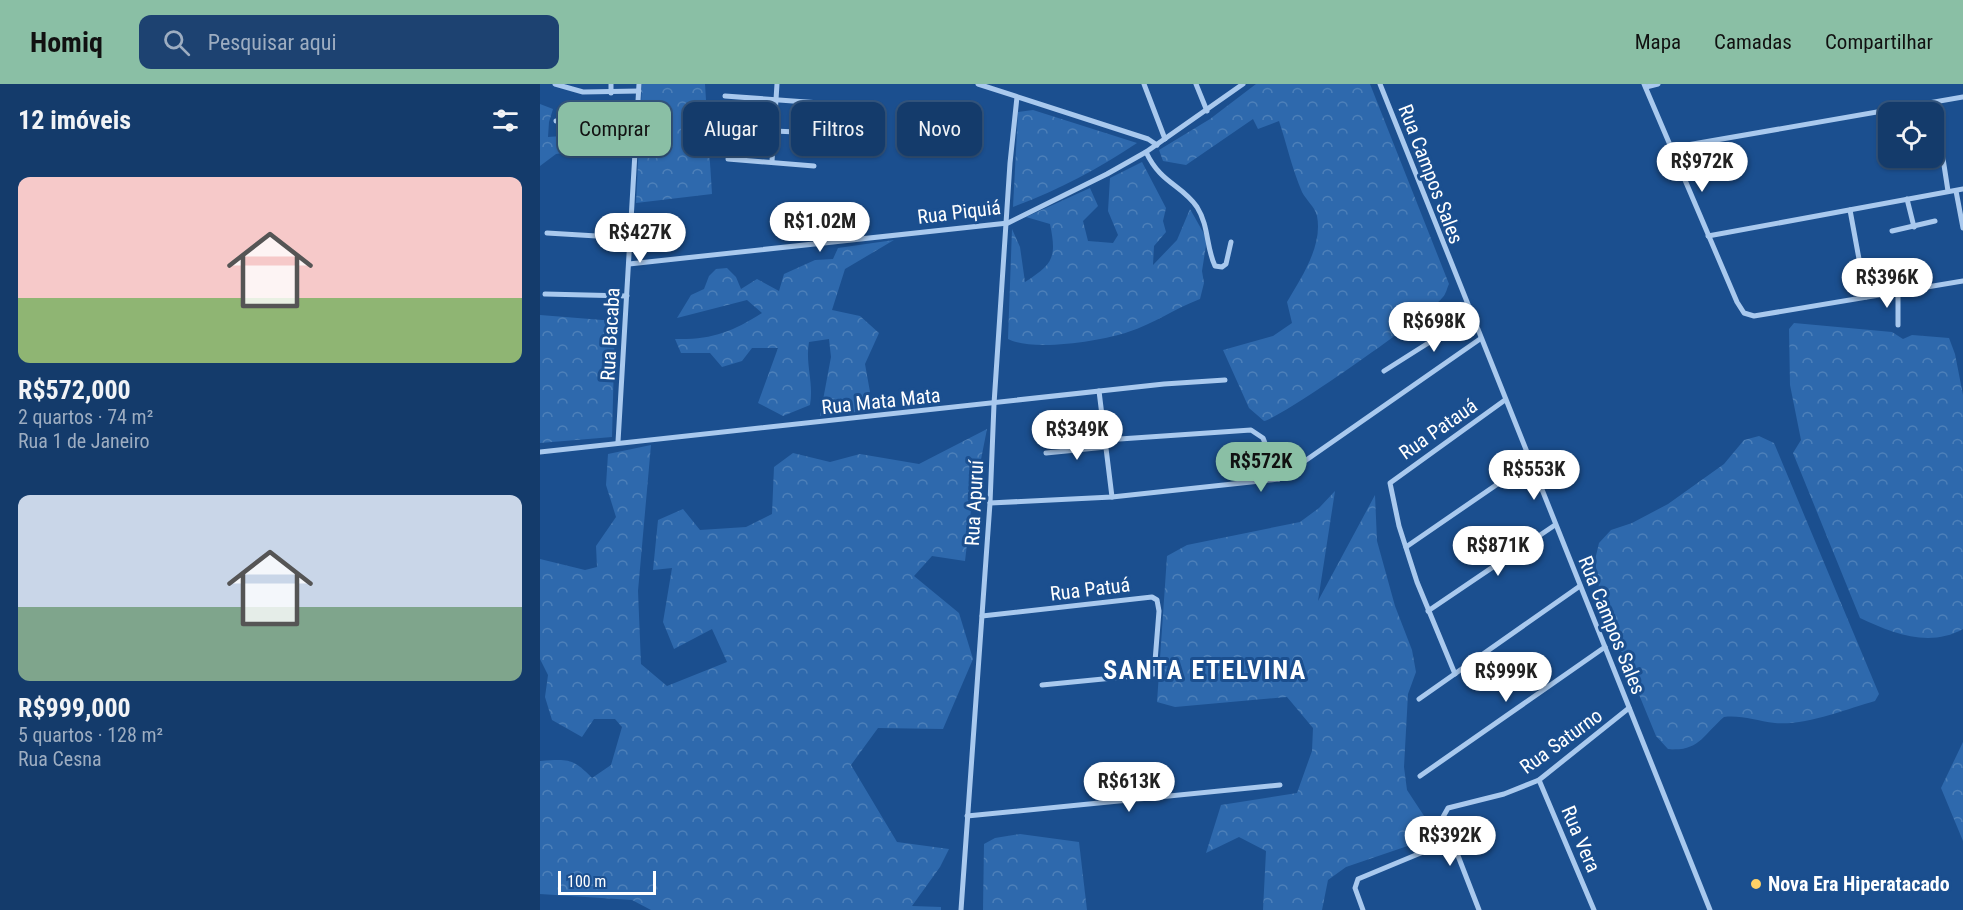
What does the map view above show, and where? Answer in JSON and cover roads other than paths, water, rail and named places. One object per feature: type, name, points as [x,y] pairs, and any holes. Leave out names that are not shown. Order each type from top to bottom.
[{"type":"street","points":[[555,84],[611,93],[639,91]]},
{"type":"street","points":[[611,84],[611,93]]},
{"type":"street","name":"Rua Bacaba","points":[[638,102],[639,84]]},
{"type":"street","points":[[776,100],[777,84]]},
{"type":"street","points":[[978,84],[1148,139],[1157,145]]},
{"type":"street","points":[[1144,84],[1165,139]]},
{"type":"street","points":[[1196,84],[1207,111]]},
{"type":"street","name":"Rua Piquiá","points":[[628,264],[1008,223],[1146,152],[1243,84]]},
{"type":"street","name":"Rua Campos Sales","points":[[1380,84],[1710,910]]},
{"type":"street","points":[[1658,84],[1645,86],[1739,308],[1744,313],[1754,316],[1963,281]]},
{"type":"street","points":[[725,96],[805,102]]},
{"type":"street","name":"Rua Apuruí","points":[[961,910],[990,503],[994,404],[1017,97]]},
{"type":"street","points":[[1670,148],[1963,97]]},
{"type":"street","points":[[1146,152],[1158,174],[1186,196],[1199,211],[1207,229],[1215,266],[1222,267],[1226,264],[1231,242]]},
{"type":"street","name":"Rua Bacaba","points":[[618,442],[635,156]]},
{"type":"street","points":[[772,156],[772,161]]},
{"type":"street","points":[[728,159],[814,166]]},
{"type":"street","points":[[1944,165],[1948,191]]},
{"type":"street","points":[[1708,236],[1963,189]]},
{"type":"street","points":[[1956,191],[1963,228]]},
{"type":"street","points":[[1907,199],[1914,227]]},
{"type":"street","points":[[1850,210],[1866,297]]},
{"type":"street","points":[[1892,231],[1935,221]]},
{"type":"street","points":[[547,233],[630,238]]},
{"type":"street","points":[[1898,293],[1899,325]]},
{"type":"street","points":[[545,294],[627,296]]},
{"type":"street","points":[[1384,371],[1471,316]]},
{"type":"street","points":[[990,503],[1112,496],[1279,478],[1480,339]]},
{"type":"street","name":"Rua Mata Mata","points":[[540,452],[1099,391],[1225,380]]},
{"type":"street","points":[[1099,391],[1112,496]]},
{"type":"street","name":"Rua Patauá","points":[[1406,547],[1390,483],[1505,400]]},
{"type":"street","points":[[1046,453],[1106,444],[1251,430],[1263,438],[1279,478]]},
{"type":"street","points":[[1455,674],[1428,611],[1406,547],[1531,461]]},
{"type":"street","points":[[1428,611],[1555,525]]},
{"type":"street","points":[[1419,699],[1580,586]]},
{"type":"street","name":"Rua Patuá","points":[[982,616],[1152,597],[1157,600],[1159,611],[1154,674],[1042,685]]},
{"type":"street","points":[[1420,776],[1605,647]]},
{"type":"street","name":"Rua Saturno","points":[[1452,840],[1443,817],[1448,808],[1504,794],[1539,780],[1629,708]]},
{"type":"street","name":"Rua Vera","points":[[1539,780],[1594,910]]},
{"type":"street","points":[[967,816],[1280,785]]},
{"type":"street","points":[[1364,910],[1354,884],[1358,879],[1452,840],[1479,910]]},
{"type":"place","name":"Nova Era Hiperatacado","points":[[1756,884]]},
{"type":"district","name":"SANTA ETELVINA","points":[[1205,670]]}]
